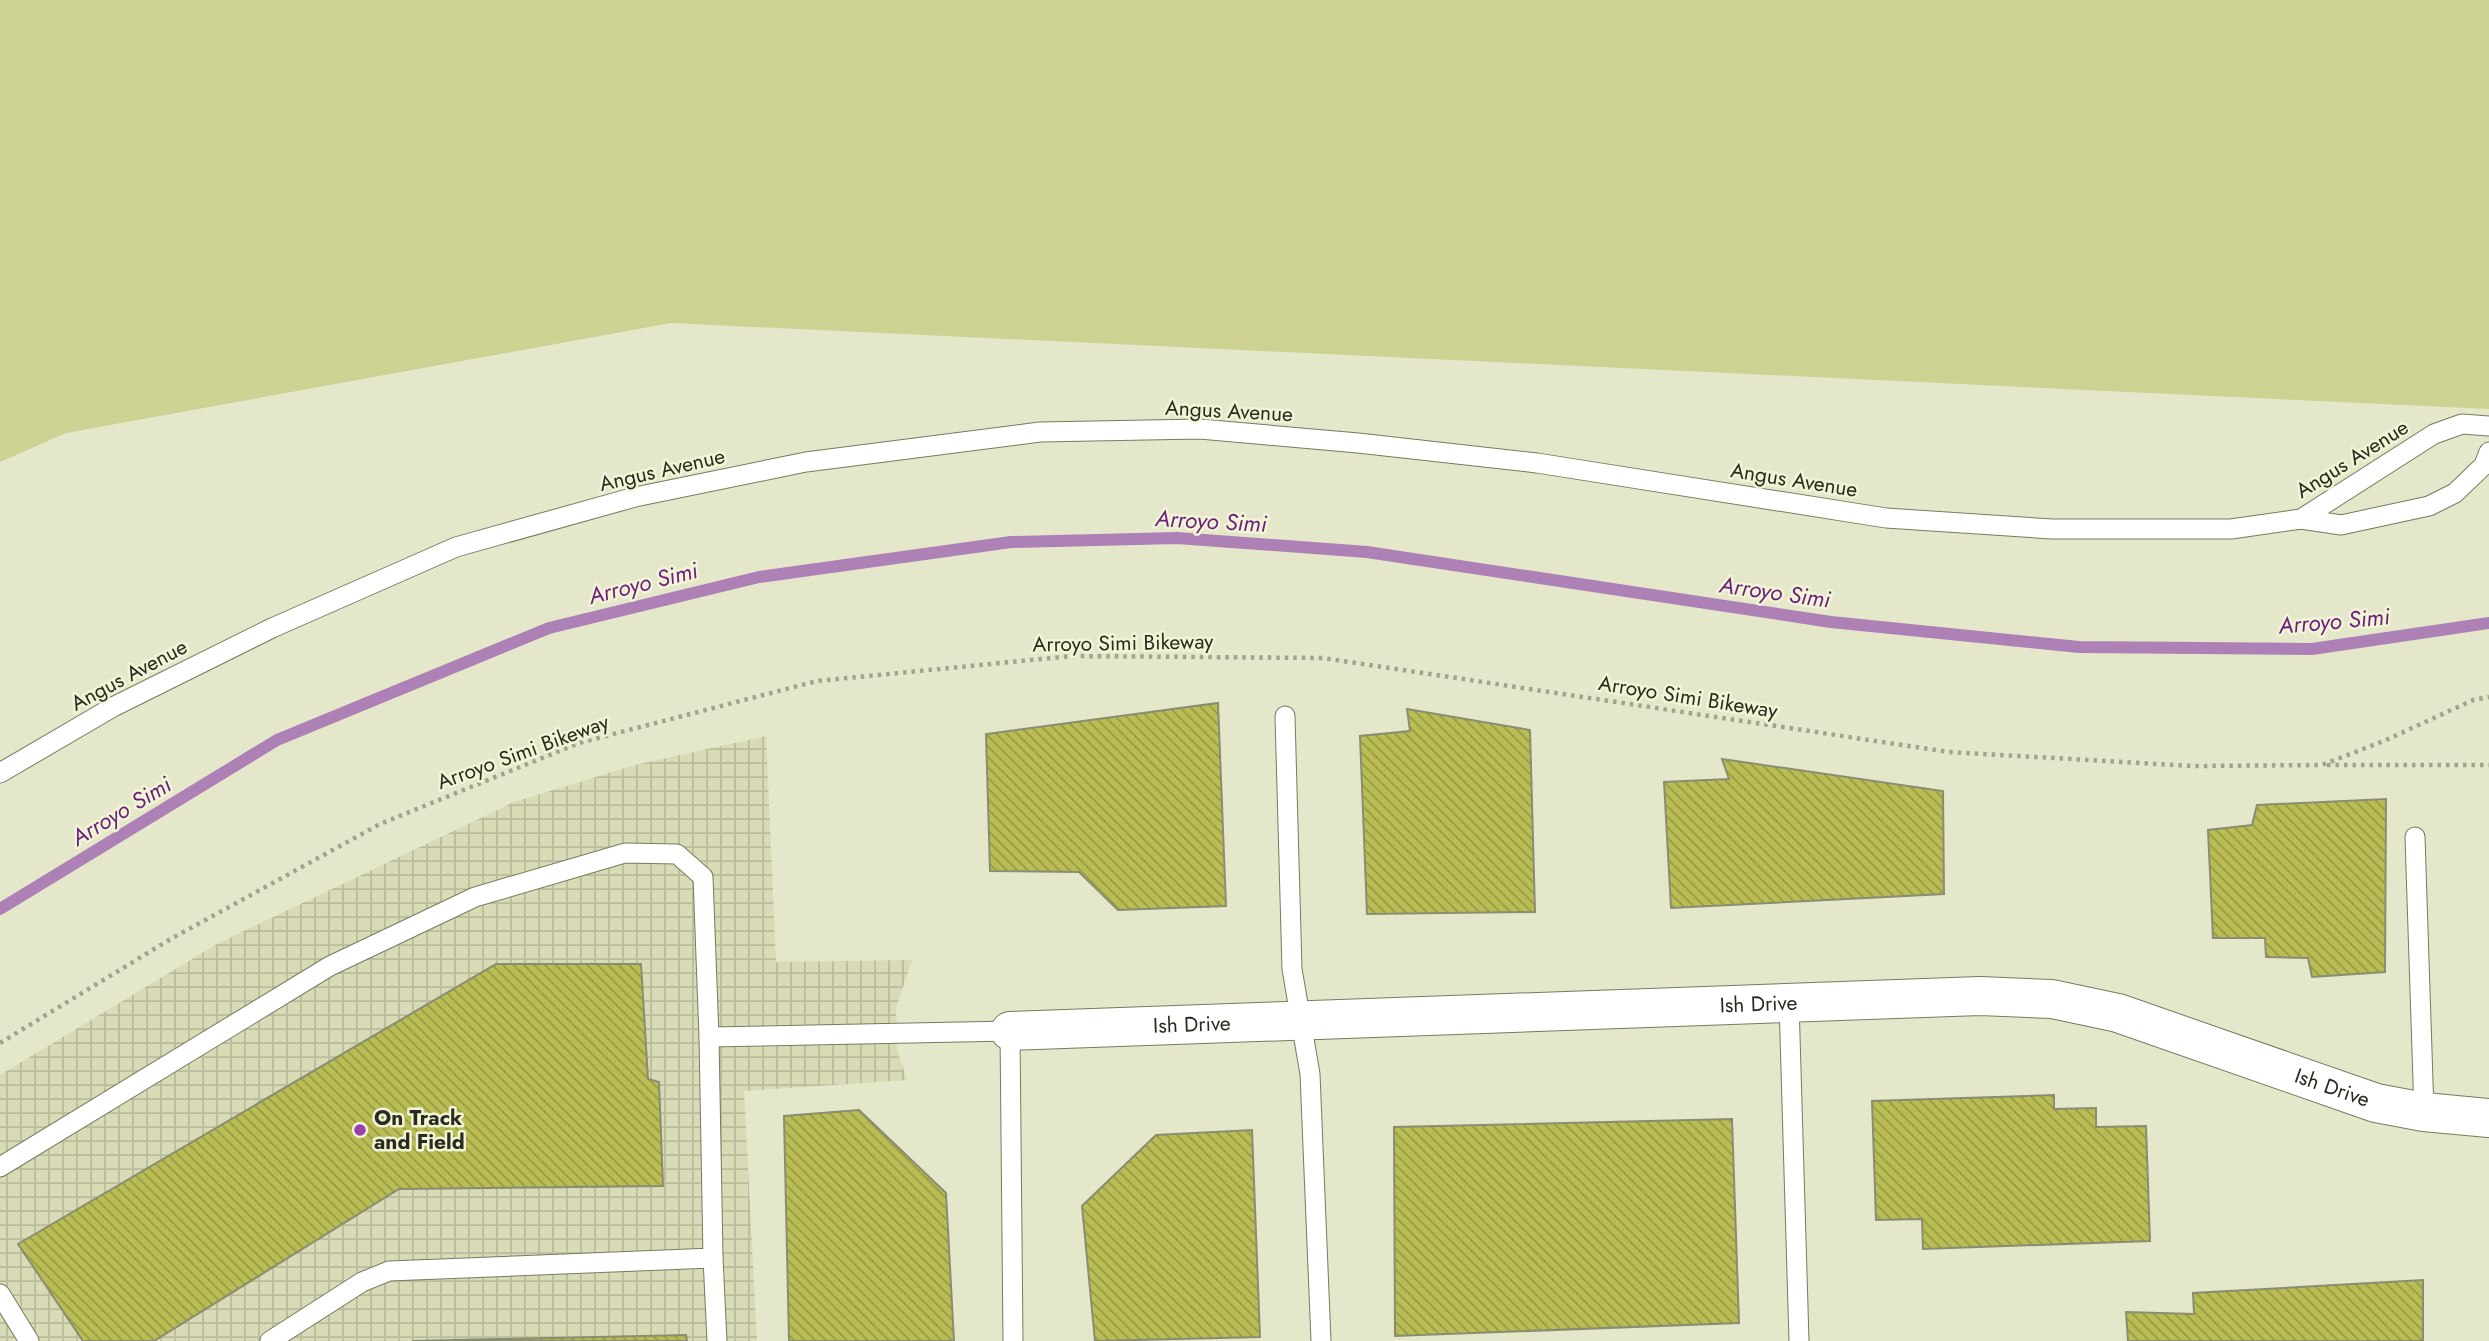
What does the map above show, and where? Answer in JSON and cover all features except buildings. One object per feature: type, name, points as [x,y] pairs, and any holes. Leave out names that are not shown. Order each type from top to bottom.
[{"type":"street","name":"Ish Drive","points":[[1010,1031],[1980,996],[2052,999],[2118,1013],[2376,1103],[2424,1112],[2489,1118]]},
{"type":"lane","name":"Angus Avenue","points":[[0,773],[113,707],[272,628],[456,547],[635,497],[806,462],[1040,432],[1200,429],[1537,463],[1886,518],[2052,529],[2231,529],[2301,519],[2434,434],[2462,424],[2489,426]]},
{"type":"lane","points":[[2301,519],[2341,526],[2428,506],[2455,493],[2484,465],[2489,453]]},
{"type":"lane","points":[[1285,716],[1292,969],[1310,1074],[1321,1341]]},
{"type":"lane","points":[[2415,836],[2424,1112]]},
{"type":"lane","points":[[0,1167],[330,965],[475,897],[625,853],[677,854],[703,877],[717,1341]]},
{"type":"lane","points":[[1789,1002],[1799,1341]]},
{"type":"lane","points":[[709,1037],[1010,1031],[1013,1341]]},
{"type":"lane","points":[[270,1341],[362,1282],[389,1271],[713,1258]]},
{"type":"lane","points":[[0,1294],[29,1341]]},
{"type":"path","name":"Arroyo Simi Bikeway","points":[[0,1043],[169,940],[380,824],[579,743],[817,681],[1072,656],[1323,658],[1949,752],[2193,766],[2489,765]]},
{"type":"path","name":"Arroyo Simi Bikeway","points":[[2322,765],[2386,740],[2473,700],[2489,697]]},
{"type":"shaded area","points":[[766,736],[776,962],[912,960],[896,1008],[897,1050],[907,1080],[744,1091],[757,1341],[0,1341],[0,1075],[217,944],[514,802],[635,765]]},
{"type":"green space","points":[[0,0],[2489,0],[2489,409],[671,323],[66,433],[0,462]]},
{"type":"waterway","name":"Arroyo Simi","points":[[0,909],[277,740],[549,628],[759,577],[1011,542],[1177,538],[1367,552],[1831,622],[2079,647],[2312,649],[2489,623]]},
{"type":"place","name":"On Track and Field","points":[[360,1130]]}]
